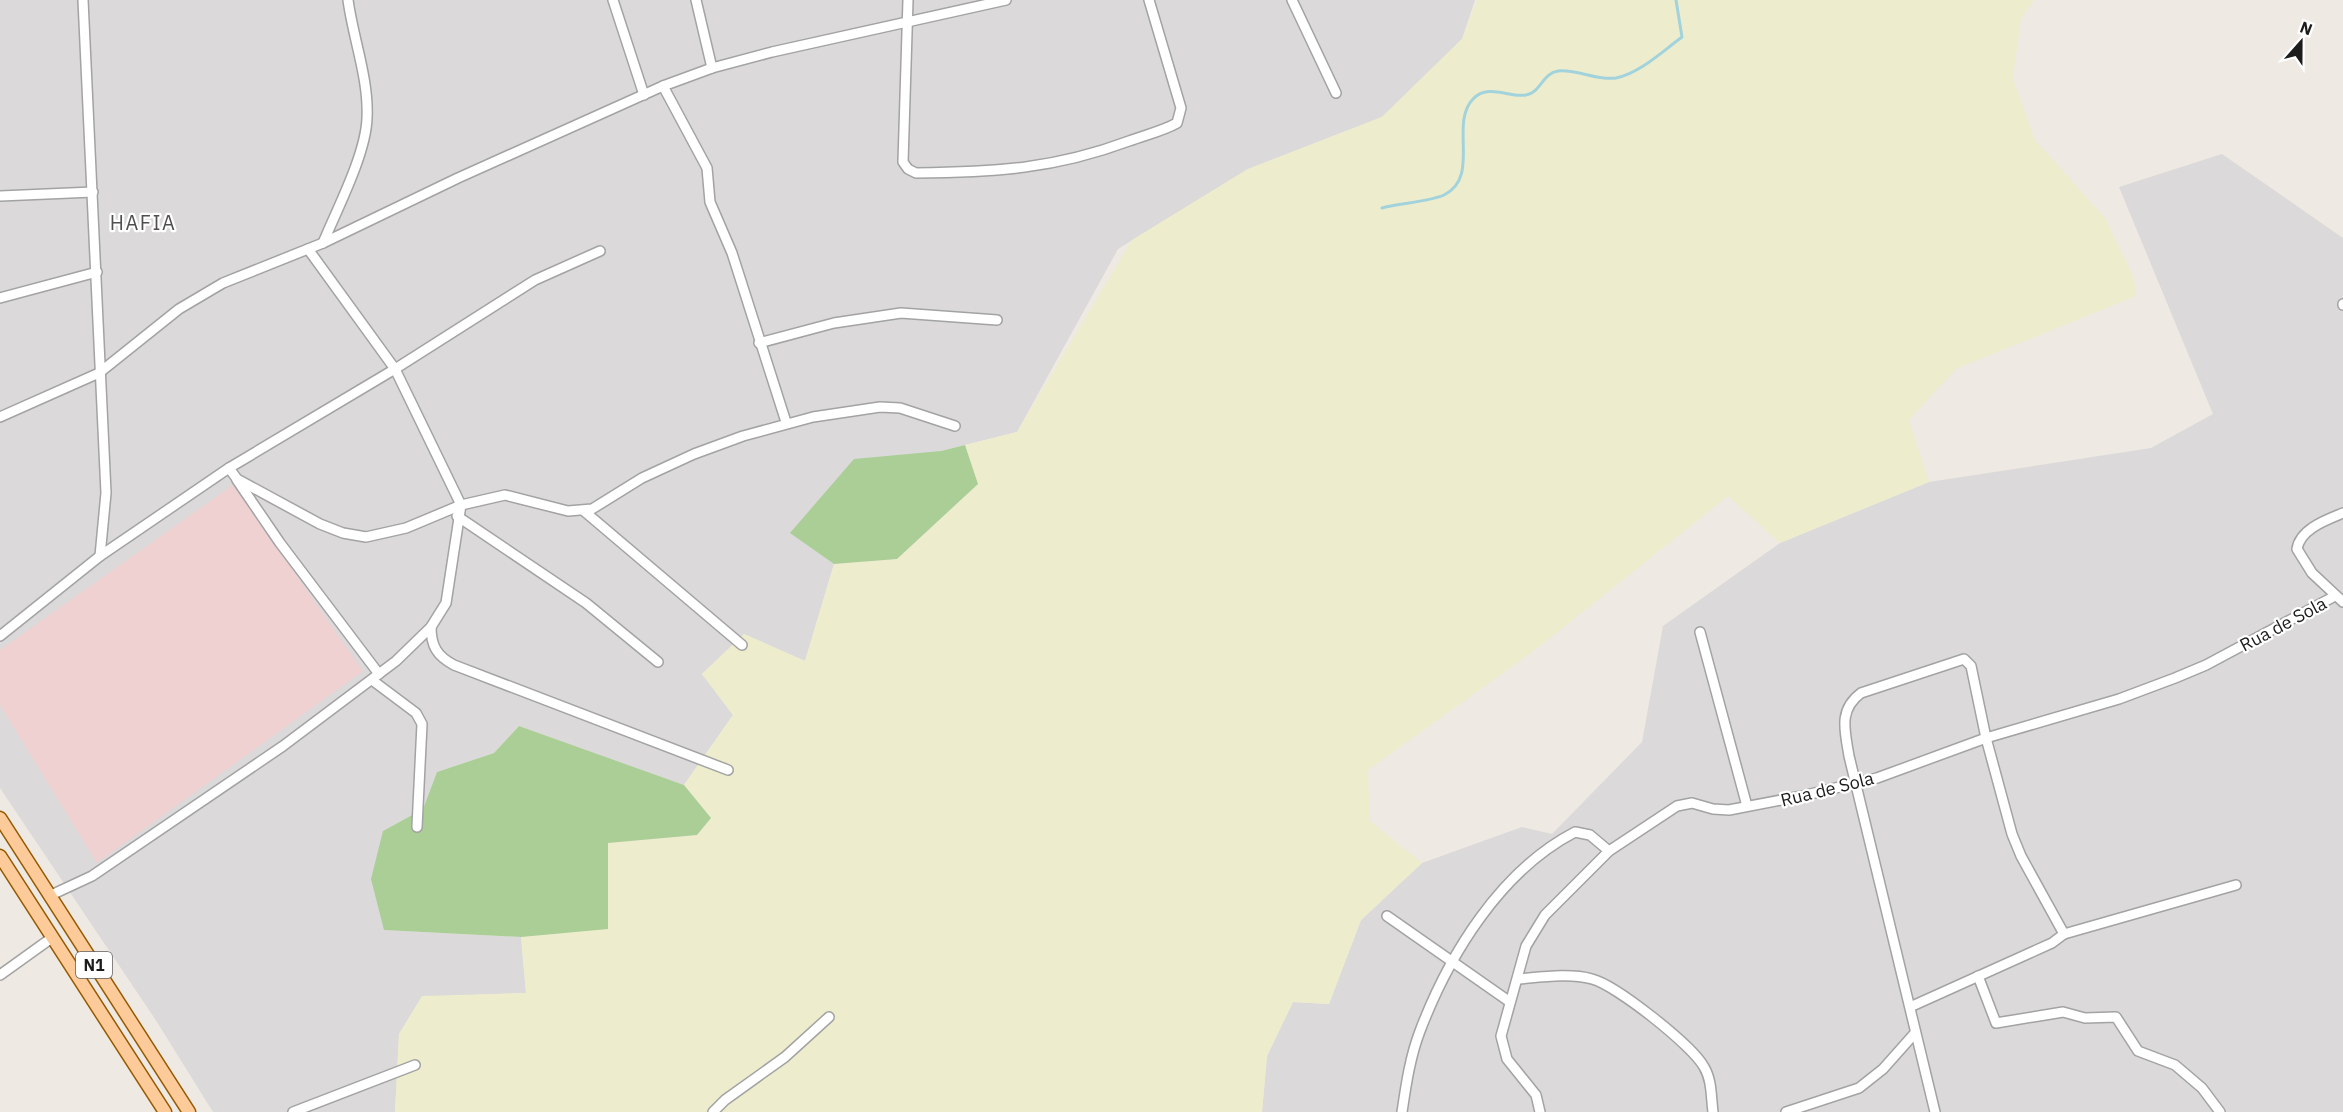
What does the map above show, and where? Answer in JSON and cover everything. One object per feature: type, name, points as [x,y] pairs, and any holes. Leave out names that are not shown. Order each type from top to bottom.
[{"type":"main road","name":"N1","points":[[0,818],[189,1112]]},
{"type":"main road","name":"N1","points":[[0,856],[165,1112]]},
{"type":"street","points":[[83,0],[106,493],[100,556]]},
{"type":"street","points":[[323,243],[362,147],[368,117],[348,0]]},
{"type":"street","points":[[614,0],[644,95]]},
{"type":"street","points":[[696,0],[712,68]]},
{"type":"street","points":[[908,0],[910,20],[905,165],[916,173],[987,172],[1071,160],[1177,123],[1181,115],[1181,108],[1149,0]]},
{"type":"street","points":[[0,417],[99,373],[179,309],[223,283],[323,243],[458,178],[663,86],[712,68],[910,20],[1006,0]]},
{"type":"street","points":[[1292,0],[1336,93]]},
{"type":"street","points":[[663,86],[705,164],[707,192],[736,264],[759,343],[786,422]]},
{"type":"street","points":[[0,195],[93,192]]},
{"type":"street","points":[[49,896],[92,876],[150,838],[375,677],[411,649],[431,627],[448,597],[461,505],[395,369],[308,249]]},
{"type":"street","points":[[0,636],[100,556],[229,468],[395,369],[535,280],[600,251]]},
{"type":"street","points":[[0,298],[97,272]]},
{"type":"street","points":[[759,343],[834,322],[901,313],[997,320]]},
{"type":"street","points":[[237,479],[320,524],[356,537],[385,534],[406,528],[461,505],[509,495],[559,510],[584,511],[599,506],[642,478],[676,462],[786,422],[880,407],[900,408],[955,426]]},
{"type":"street","points":[[229,468],[375,677],[416,714],[422,724],[417,827]]},
{"type":"street","points":[[584,511],[742,645]]},
{"type":"street","points":[[2339,599],[2312,573],[2297,549],[2298,541],[2304,533],[2343,513]]},
{"type":"street","points":[[458,516],[586,603],[658,662]]},
{"type":"street","name":"Rua de Sola","points":[[1540,1112],[1536,1095],[1502,1048],[1502,1025],[1518,979],[1522,956],[1532,933],[1575,883],[1609,851],[1677,806],[1692,803],[1718,810],[1856,783],[1986,738],[2119,699],[2175,678],[2339,599]]},
{"type":"street","points":[[431,627],[431,639],[437,653],[454,665],[728,770]]},
{"type":"street","points":[[1700,632],[1747,806]]},
{"type":"street","points":[[1935,1112],[1843,721],[1845,711],[1852,700],[1861,693],[1964,659],[1971,666],[1986,738],[2021,856],[2064,934]]},
{"type":"street","points":[[1402,1112],[1420,1031],[1454,962],[1496,897],[1556,843],[1575,831],[1590,835],[1609,851]]},
{"type":"street","points":[[1910,1007],[2052,944],[2064,934],[2236,885]]},
{"type":"street","points":[[1387,916],[1510,1002]]},
{"type":"street","points":[[0,975],[53,937]]},
{"type":"street","points":[[1977,976],[1996,1023],[2062,1012],[2085,1018],[2116,1017],[2138,1051],[2145,1056],[2175,1065],[2202,1088],[2220,1112]]},
{"type":"street","points":[[1518,979],[1580,977],[1599,981],[1618,992],[1689,1048],[1701,1062],[1709,1080],[1713,1112]]},
{"type":"street","points":[[713,1112],[725,1100],[785,1057],[829,1017]]},
{"type":"street","points":[[1786,1112],[1859,1088],[1883,1069],[1915,1033]]},
{"type":"street","points":[[293,1112],[415,1065]]},
{"type":"shaded area","points":[[0,0],[1475,0],[1462,39],[1382,117],[1248,169],[1118,249],[1017,432],[941,451],[791,533],[834,564],[805,661],[744,634],[702,674],[733,715],[684,785],[519,726],[494,753],[437,772],[423,809],[383,831],[384,930],[521,937],[526,993],[422,997],[399,1034],[395,1112],[213,1112],[157,1022],[0,788]]},
{"type":"shaded area","points":[[2222,154],[2343,238],[2343,1112],[1262,1112],[1267,1056],[1293,1002],[1329,1004],[1361,920],[1422,863],[1522,827],[1552,834],[1642,742],[1663,626],[1780,543],[1929,482],[2151,448],[2213,414],[2119,187]]},
{"type":"shaded area","points":[[233,485],[363,671],[97,863],[0,705],[0,650]]},
{"type":"green space","points":[[1477,0],[2034,0],[2021,19],[2013,78],[2035,140],[2105,218],[2134,278],[2136,296],[1956,369],[1909,420],[1929,482],[1780,543],[1728,496],[1535,650],[1368,770],[1370,821],[1422,863],[1361,920],[1329,1004],[1293,1002],[1267,1056],[1262,1112],[395,1112],[399,1034],[422,996],[526,993],[521,937],[607,928],[608,843],[697,835],[710,818],[684,785],[733,715],[702,674],[744,634],[805,661],[834,564],[897,559],[978,484],[965,445],[1017,432],[1132,240],[1248,169],[1382,117],[1462,39]]},
{"type":"green space","points":[[965,445],[978,484],[897,559],[834,564],[790,533],[854,459],[941,451]]},
{"type":"green space","points":[[519,726],[684,785],[711,818],[697,835],[608,843],[608,929],[521,937],[384,930],[371,879],[383,831],[423,809],[437,772],[494,753]]},
{"type":"waterway","points":[[1382,208],[1439,197],[1455,187],[1461,176],[1463,163],[1466,110],[1479,94],[1492,91],[1526,95],[1535,91],[1549,75],[1558,71],[1609,78],[1616,78],[1634,71],[1682,37],[1676,0]]},
{"type":"district","name":"HAFIA","points":[[143,222]]}]
